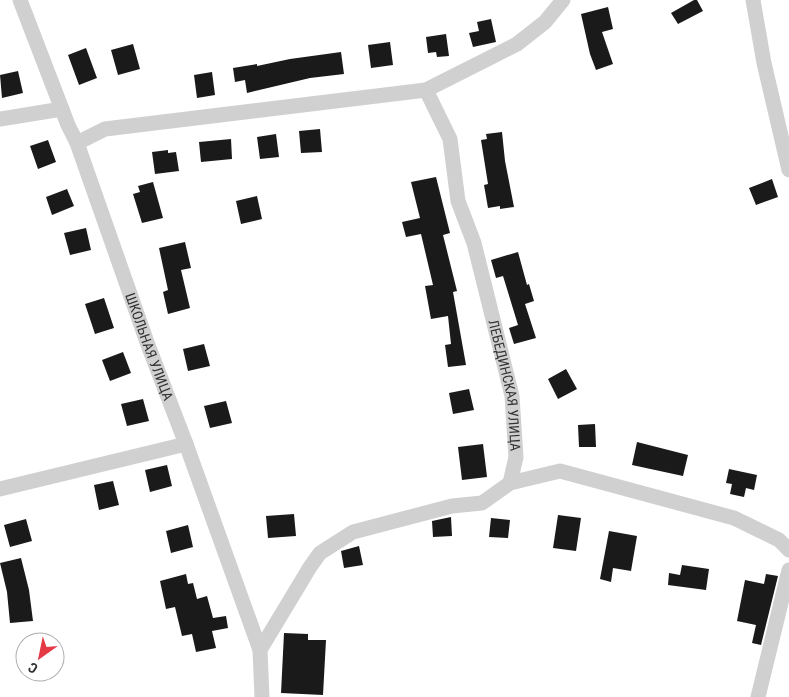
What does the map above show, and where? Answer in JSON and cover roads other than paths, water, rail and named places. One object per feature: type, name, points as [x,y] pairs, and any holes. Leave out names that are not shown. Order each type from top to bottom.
[{"type":"street","name":"ШКОЛЬНАЯ УЛИЦА","points":[[20,0],[77,143],[148,345],[186,444],[260,650],[262,697]]},
{"type":"street","points":[[77,143],[105,129],[426,90],[517,44],[545,22],[563,0]]},
{"type":"street","points":[[753,0],[764,63],[789,170]]},
{"type":"street","name":"ЛЕБЕДИНСКАЯ УЛИЦА","points":[[426,90],[450,139],[458,201],[474,244],[512,396],[516,457],[510,484]]},
{"type":"street","points":[[0,118],[62,109]]},
{"type":"street","points":[[0,489],[186,444]]},
{"type":"street","points":[[260,650],[320,553],[344,537],[353,532],[452,506],[482,503],[510,484],[560,471],[734,518],[779,540],[789,550]]},
{"type":"street","points":[[758,697],[789,570]]}]
